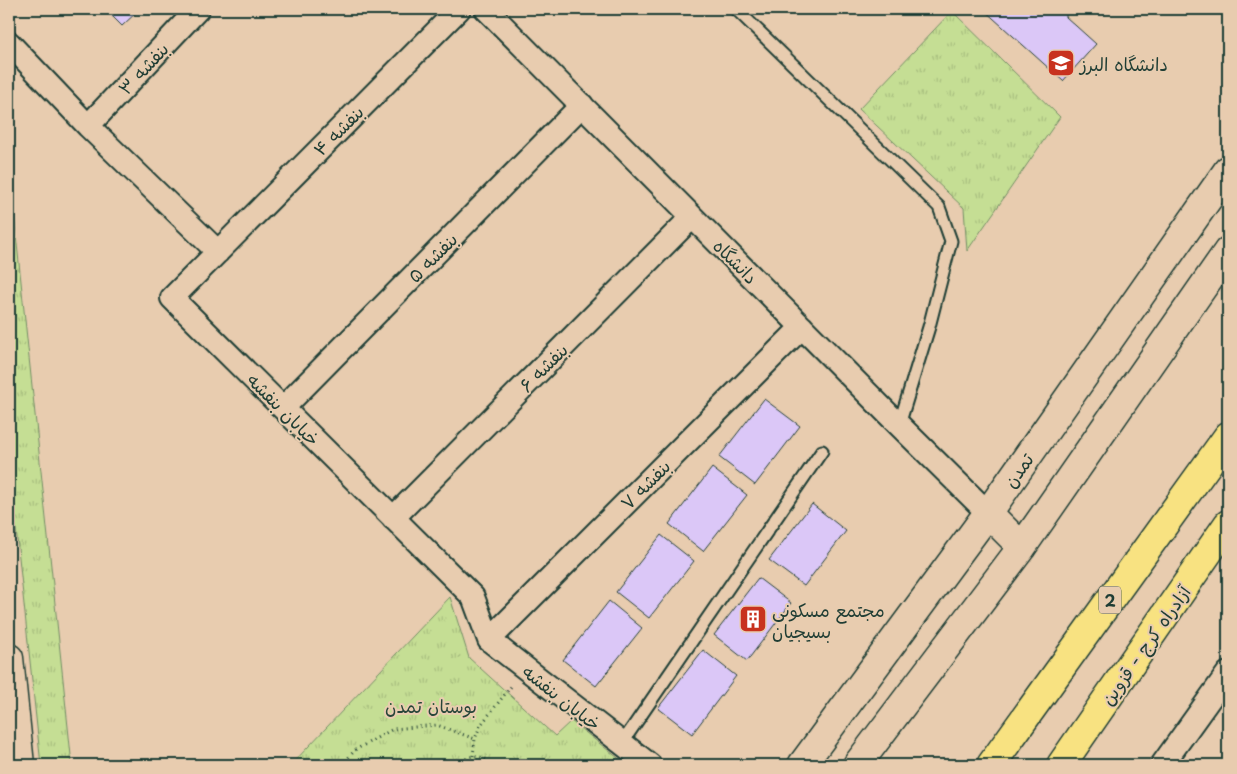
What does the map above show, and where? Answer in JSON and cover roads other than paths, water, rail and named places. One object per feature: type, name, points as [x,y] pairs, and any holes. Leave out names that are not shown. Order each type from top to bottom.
[{"type":"highway","name":"2","points":[[991,765],[1228,436]]},
{"type":"highway","name":"آزادراه کرج - قزوین","points":[[1061,765],[1228,524]]},
{"type":"street","name":"بنفشه ۳","points":[[88,126],[198,9]]},
{"type":"street","name":"بنفشه ۴","points":[[218,252],[458,9]]},
{"type":"street","name":"دانشگاه","points":[[486,9],[899,425],[988,512]]},
{"type":"street","points":[[10,44],[88,126],[218,252]]},
{"type":"street","name":"بنفشه ۵","points":[[283,408],[582,106]]},
{"type":"street","name":"تمدن","points":[[802,765],[988,512],[1228,170]]},
{"type":"street","name":"بنفشه ۶","points":[[393,518],[692,217]]},
{"type":"street","points":[[857,765],[1022,547],[1228,251]]},
{"type":"street","name":"خیابان بنفشه","points":[[218,252],[172,298],[473,596],[489,640],[650,765]]},
{"type":"street","name":"بنفشه ۷","points":[[489,640],[802,327]]},
{"type":"street","points":[[988,512],[1022,547]]},
{"type":"street","points":[[9,658],[20,765]]},
{"type":"street","points":[[1162,765],[1228,674]]},
{"type":"lane","points":[[736,9],[939,207],[951,240],[929,327],[899,425]]},
{"type":"lane","points":[[622,743],[822,452]]},
{"type":"place","name":"دانشگاه البرز","points":[[1061,63]]},
{"type":"place","name":"مجتمع مسکونی بسیجیان","points":[[753,619]]},
{"type":"park label","name":"بوستان تمدن","points":[[431,705]]}]
